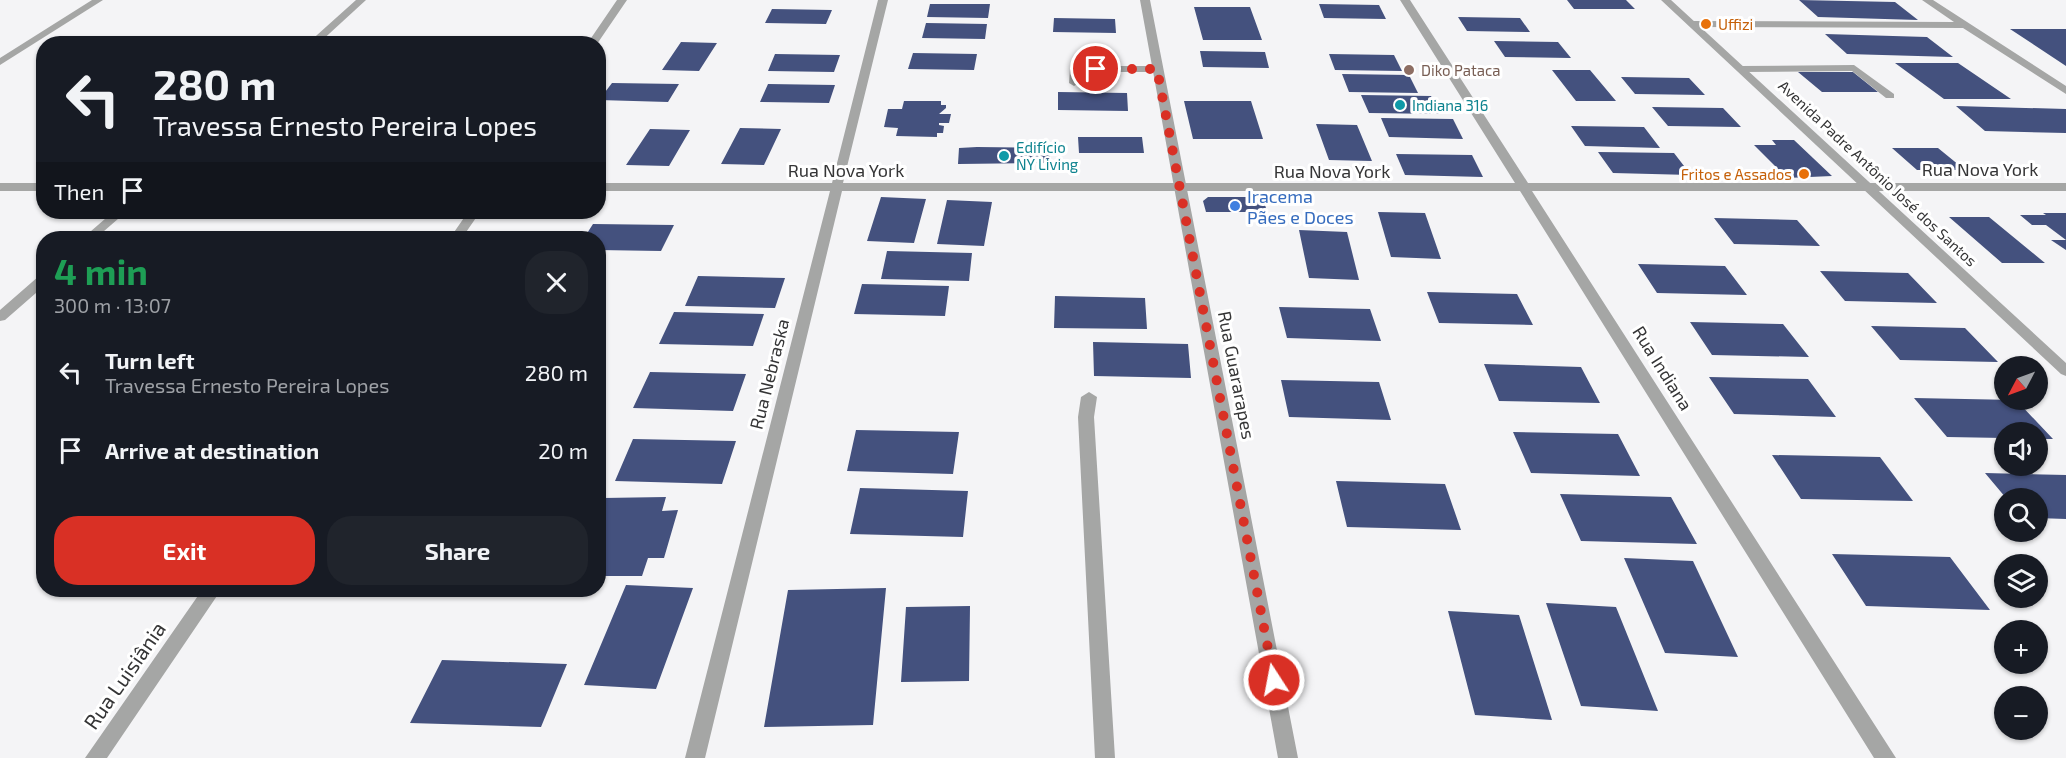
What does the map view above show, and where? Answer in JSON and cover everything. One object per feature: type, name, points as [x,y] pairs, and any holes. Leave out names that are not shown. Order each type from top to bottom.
[{"type":"street","points":[[41,36],[98,0]]},
{"type":"street","points":[[321,36],[361,0]]},
{"type":"street","points":[[597,36],[622,0]]},
{"type":"street","name":"Rua Nebraska","points":[[695,758],[883,0]]},
{"type":"street","name":"Rua Guararapes","points":[[1145,0],[1288,758]]},
{"type":"street","name":"Rua Indiana","points":[[1405,0],[1886,758]]},
{"type":"street","name":"Avenida Padre Antônio José dos Santos","points":[[1666,0],[2066,371]]},
{"type":"street","points":[[1928,0],[2066,91]]},
{"type":"street","points":[[1693,24],[1966,25]]},
{"type":"street","points":[[0,62],[36,39]]},
{"type":"street","points":[[1741,69],[1854,68],[1890,96]]},
{"type":"street","points":[[1074,83],[1074,69],[1157,69]]},
{"type":"street","points":[[0,187],[36,187]]},
{"type":"street","name":"Rua Nova York","points":[[606,188],[2066,187]]},
{"type":"street","points":[[97,231],[112,219]]},
{"type":"street","points":[[0,317],[36,286]]},
{"type":"street","points":[[1089,397],[1086,417],[1105,758]]},
{"type":"street","name":"Rua Luisiânia","points":[[95,758],[207,597]]},
{"type":"building","points":[[1567,0],[1626,0],[1635,9],[1574,9]]},
{"type":"building","points":[[1799,0],[1895,2],[1918,20],[1818,17]]},
{"type":"building","points":[[930,4],[990,4],[988,18],[927,17]]},
{"type":"building","points":[[1319,4],[1379,5],[1386,19],[1324,18]]},
{"type":"building","points":[[1194,7],[1250,7],[1262,40],[1203,40]]},
{"type":"building","points":[[772,9],[832,10],[826,24],[765,23]]},
{"type":"building","points":[[1458,17],[1520,18],[1530,32],[1467,31]]},
{"type":"building","points":[[1054,18],[1115,19],[1116,33],[1053,32]]},
{"type":"building","points":[[926,23],[987,24],[985,39],[922,38]]},
{"type":"building","points":[[2010,29],[2066,29],[2066,66]]},
{"type":"building","points":[[1825,34],[1927,37],[1953,57],[1847,54]]},
{"type":"building","points":[[1494,41],[1558,42],[1571,58],[1505,57]]},
{"type":"building","points":[[681,42],[717,43],[699,71],[662,70]]},
{"type":"building","points":[[1200,51],[1265,52],[1269,68],[1203,67]]},
{"type":"building","points":[[913,53],[977,54],[974,70],[908,69]]},
{"type":"building","points":[[775,54],[840,55],[834,72],[768,71]]},
{"type":"building","points":[[1329,54],[1394,55],[1402,71],[1335,70]]},
{"type":"building","points":[[1895,63],[1958,63],[2011,99],[1944,99]]},
{"type":"building","points":[[1552,70],[1590,70],[1616,101],[1576,101]]},
{"type":"building","points":[[1798,72],[1853,72],[1878,92],[1822,92]]},
{"type":"building","points":[[1342,74],[1409,75],[1418,93],[1349,92]]},
{"type":"building","points":[[1621,77],[1689,78],[1705,95],[1635,94]]},
{"type":"building","points":[[612,83],[679,84],[668,102],[606,100],[606,91]]},
{"type":"building","points":[[768,84],[835,85],[829,103],[760,102]]},
{"type":"building","points":[[1058,92],[1127,93],[1128,111],[1058,110]]},
{"type":"building","name":"Indiana 316","points":[[1361,95],[1431,96],[1440,114],[1369,113]]},
{"type":"building","points":[[904,101],[941,101],[941,105],[946,105],[946,108],[939,114],[951,114],[949,123],[939,123],[944,126],[943,133],[937,133],[937,137],[896,136],[898,128],[884,127],[888,109],[902,109]]},
{"type":"building","points":[[1184,101],[1251,101],[1263,139],[1193,139]]},
{"type":"building","points":[[1956,106],[2066,109],[2066,133],[1985,131]]},
{"type":"building","points":[[1652,107],[1723,108],[1741,127],[1668,126]]},
{"type":"building","points":[[1381,118],[1453,119],[1463,139],[1389,137]]},
{"type":"building","points":[[1316,124],[1357,125],[1372,161],[1329,160]]},
{"type":"building","points":[[1571,126],[1644,127],[1660,148],[1585,146]]},
{"type":"building","points":[[740,128],[781,129],[764,165],[721,164]]},
{"type":"building","points":[[650,129],[690,130],[669,166],[626,165]]},
{"type":"building","points":[[1078,137],[1142,137],[1144,153],[1079,153]]},
{"type":"building","points":[[1772,140],[1794,140],[1832,176],[1787,178],[1754,145],[1776,145]]},
{"type":"building","name":"Edifício NY Living","points":[[959,148],[1049,148],[1050,163],[958,164]]},
{"type":"building","points":[[1892,148],[1938,148],[1965,170],[1917,170]]},
{"type":"building","points":[[1598,152],[1674,153],[1691,175],[1613,173]]},
{"type":"building","points":[[1396,154],[1472,155],[1483,177],[1405,175]]},
{"type":"building","points":[[881,197],[926,199],[914,243],[867,241]]},
{"type":"building","name":"Iracema Pães e Doces","points":[[1208,197],[1263,197],[1267,212],[1206,212],[1203,201]]},
{"type":"building","points":[[947,200],[992,202],[984,246],[937,244]]},
{"type":"building","points":[[1378,212],[1425,213],[1441,259],[1391,257]]},
{"type":"building","points":[[2043,213],[2066,213],[2066,240],[2046,225],[2032,225],[2020,215],[2046,215]]},
{"type":"building","points":[[1949,217],[1989,217],[2045,263],[2002,263]]},
{"type":"building","points":[[1714,218],[1797,220],[1820,246],[1734,244]]},
{"type":"building","points":[[593,224],[674,225],[661,251],[606,250],[606,231],[588,231]]},
{"type":"building","points":[[1299,230],[1347,232],[1359,280],[1309,278]]},
{"type":"building","points":[[2051,240],[2066,240],[2066,250]]},
{"type":"building","points":[[887,251],[972,253],[969,281],[881,279]]},
{"type":"building","points":[[1638,264],[1725,266],[1747,295],[1657,293]]},
{"type":"building","points":[[1820,271],[1908,273],[1937,303],[1845,301]]},
{"type":"building","points":[[698,276],[785,278],[775,308],[685,306]]},
{"type":"building","points":[[862,284],[949,286],[945,316],[854,314]]},
{"type":"building","points":[[1427,292],[1517,294],[1533,325],[1439,323]]},
{"type":"building","points":[[1055,296],[1145,298],[1147,329],[1054,328]]},
{"type":"building","points":[[1279,307],[1370,309],[1381,341],[1287,338]]},
{"type":"building","points":[[674,312],[764,314],[753,346],[659,344]]},
{"type":"building","points":[[1690,322],[1783,324],[1809,357],[1712,355]]},
{"type":"building","points":[[1871,326],[1965,328],[1994,358],[1994,362],[1900,360]]},
{"type":"building","points":[[1093,342],[1188,344],[1191,378],[1094,376]]},
{"type":"building","points":[[1484,364],[1581,367],[1600,403],[1499,401]]},
{"type":"building","points":[[650,372],[746,374],[733,411],[633,408]]},
{"type":"building","points":[[1709,377],[1808,379],[1836,417],[1734,414]]},
{"type":"building","points":[[1281,380],[1379,382],[1391,420],[1289,417]]},
{"type":"building","points":[[1914,398],[1994,400],[1994,410],[2025,410],[2037,422],[1994,422],[1994,438],[1947,437]]},
{"type":"building","points":[[856,430],[959,432],[953,474],[847,471]]},
{"type":"building","points":[[1513,432],[1618,434],[1640,476],[1531,473]]},
{"type":"building","points":[[633,439],[736,441],[722,484],[615,481]]},
{"type":"building","points":[[1772,455],[1880,457],[1913,501],[1801,499]]},
{"type":"building","points":[[1985,473],[1994,473],[1994,476],[2066,475],[2066,519],[2048,518],[2048,488],[1998,488]]},
{"type":"building","points":[[1336,481],[1445,484],[1461,530],[1347,527]]},
{"type":"building","points":[[860,488],[968,491],[963,537],[850,534]]},
{"type":"building","points":[[1560,494],[1671,497],[1697,544],[1581,541]]},
{"type":"building","points":[[666,497],[662,511],[678,510],[664,558],[648,558],[642,576],[606,576],[606,498]]},
{"type":"building","points":[[1832,554],[1950,557],[1990,610],[1866,606]]},
{"type":"building","points":[[1624,558],[1693,561],[1738,657],[1665,653]]},
{"type":"building","points":[[626,585],[693,588],[656,689],[584,685]]},
{"type":"building","points":[[886,588],[873,725],[764,727],[788,590]]},
{"type":"building","points":[[1546,603],[1616,607],[1658,711],[1581,706]]},
{"type":"building","points":[[970,606],[969,681],[901,682],[906,607]]},
{"type":"building","points":[[1448,611],[1519,615],[1552,720],[1475,715]]},
{"type":"building","points":[[442,660],[567,664],[541,727],[410,723]]},
{"type":"place","name":"Uffizi","points":[[1706,24]]},
{"type":"place","name":"Diko Pataca","points":[[1409,70]]},
{"type":"place","name":"Indiana 316","points":[[1400,105]]},
{"type":"place","name":"Edifício NY Living","points":[[1004,156]]},
{"type":"place","name":"Fritos e Assados","points":[[1804,174]]},
{"type":"place","name":"Iracema Pães e Doces","points":[[1235,206]]},
{"type":"route","points":[[1096,69],[1157,69],[1182,189],[1274,680]]}]
